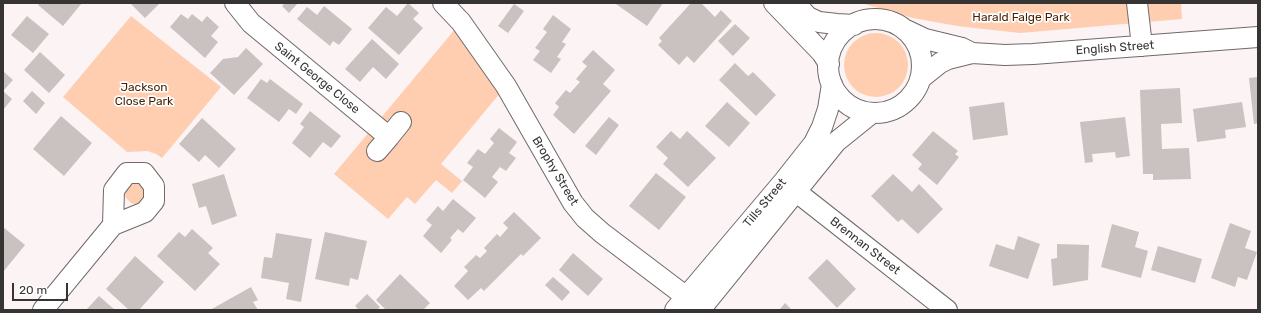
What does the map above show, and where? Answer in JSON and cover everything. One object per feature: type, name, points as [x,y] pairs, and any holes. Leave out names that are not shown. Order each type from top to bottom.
[{"type":"street","name":"Saint George Close","points":[[235,3],[250,23],[389,137]]},
{"type":"street","name":"Brophy Street","points":[[443,3],[460,22],[506,86],[569,197],[585,218],[691,306]]},
{"type":"street","points":[[774,3],[817,48],[829,64]]},
{"type":"street","points":[[795,3],[808,17],[819,22],[826,24],[854,25]]},
{"type":"street","points":[[1137,3],[1142,46]]},
{"type":"street","points":[[874,19],[895,23],[904,29],[913,39],[920,51],[922,65],[920,79],[915,91],[907,101],[896,108],[884,112],[872,113],[859,110],[848,104],[839,95],[832,84],[829,74],[829,64],[831,52],[836,41],[844,32],[863,21],[874,19]]},
{"type":"street","name":"English Street","points":[[904,29],[925,39],[962,48],[972,53]]},
{"type":"street","name":"English Street","points":[[920,79],[940,63],[948,59],[972,53],[1004,55],[1033,54],[1258,37]]},
{"type":"street","name":"Tills Street","points":[[790,186],[822,127],[828,109],[832,84]]},
{"type":"street","name":"Tills Street","points":[[691,306],[790,186],[836,142],[872,113]]},
{"type":"street","name":"Brennan Street","points":[[790,186],[947,310]]},
{"type":"street","points":[[43,310],[113,225]]},
{"type":"green space","name":"Harald Falge Park","points":[[861,3],[1181,3],[1182,19],[1020,33],[957,26],[913,18]]},
{"type":"green space","name":"Jackson Close Park","points":[[131,16],[221,87],[162,158],[147,151],[127,152],[63,97]]},
{"type":"green space","points":[[461,22],[506,86],[441,164],[462,181],[452,193],[436,180],[415,204],[407,197],[388,219],[334,174]]},
{"type":"green space","points":[[870,33],[882,33],[899,42],[906,53],[908,65],[906,77],[899,88],[882,97],[870,97],[858,92],[849,83],[844,71],[844,59],[849,47],[858,38]]},
{"type":"green space","points":[[137,183],[145,188],[144,202],[137,205],[131,203],[125,195],[130,185]]},
{"type":"building","points":[[40,3],[82,3],[63,26],[38,5]]},
{"type":"building","points":[[130,3],[160,3],[145,18]]},
{"type":"building","points":[[285,3],[298,3],[289,13],[282,6]]},
{"type":"building","points":[[408,3],[419,13],[413,19],[423,28],[399,55],[368,28],[386,7],[397,16]]},
{"type":"building","points":[[663,3],[647,26],[616,4]]},
{"type":"building","points":[[691,3],[701,3],[715,17],[721,10],[732,21],[694,63],[687,56],[679,65],[658,45],[662,41],[659,38]]},
{"type":"building","points":[[514,4],[524,11],[508,33],[498,26]]},
{"type":"building","points":[[324,6],[352,29],[339,45],[333,41],[330,46],[297,19],[307,7],[317,15]]},
{"type":"building","points":[[181,14],[188,19],[192,14],[202,22],[207,16],[219,27],[211,36],[218,42],[205,58],[170,27]]},
{"type":"building","points":[[553,15],[571,29],[562,42],[566,44],[557,57],[561,59],[551,73],[533,60],[540,51],[535,48],[547,32],[543,29]]},
{"type":"building","points":[[27,16],[49,34],[33,53],[11,35]]},
{"type":"building","points":[[735,24],[750,38],[733,56],[718,41]]},
{"type":"building","points":[[372,39],[399,64],[386,79],[373,67],[360,82],[345,69]]},
{"type":"building","points":[[246,48],[263,64],[234,95],[210,73],[223,59],[238,57]]},
{"type":"building","points":[[593,50],[615,70],[603,84],[611,91],[574,134],[553,115],[559,107],[555,103],[566,90],[570,93],[580,82],[576,79],[587,66],[582,62]]},
{"type":"building","points":[[40,52],[65,75],[49,93],[24,70]]},
{"type":"building","points":[[735,63],[748,76],[753,72],[776,95],[756,116],[719,80]]},
{"type":"building","points":[[3,71],[13,80],[3,91]]},
{"type":"building","points":[[1258,77],[1258,123],[1254,124],[1249,78]]},
{"type":"building","points":[[261,79],[267,83],[270,79],[303,104],[296,114],[289,109],[279,122],[247,98]]},
{"type":"building","points":[[1180,88],[1182,123],[1161,124],[1162,149],[1189,148],[1191,179],[1153,180],[1153,174],[1143,174],[1140,90]]},
{"type":"building","points":[[3,91],[12,99],[3,110]]},
{"type":"building","points":[[32,91],[45,103],[36,114],[23,101]]},
{"type":"building","points":[[727,102],[750,123],[729,147],[705,126]]},
{"type":"building","points":[[1004,102],[1008,135],[973,140],[969,107]]},
{"type":"building","points":[[1242,102],[1246,127],[1225,130],[1226,138],[1197,142],[1193,109]]},
{"type":"building","points":[[310,111],[341,136],[331,148],[323,142],[310,158],[292,143],[304,127],[300,124]]},
{"type":"building","points":[[61,116],[92,143],[64,176],[33,149]]},
{"type":"building","points":[[609,117],[619,125],[596,155],[585,146]]},
{"type":"building","points":[[1125,117],[1130,156],[1116,158],[1115,152],[1092,154],[1093,162],[1085,163],[1080,122]]},
{"type":"building","points":[[202,118],[236,149],[219,168],[205,155],[199,162],[179,144]]},
{"type":"building","points":[[499,128],[517,142],[509,153],[516,158],[506,171],[500,167],[492,177],[498,182],[485,198],[463,180],[473,167],[467,163],[478,149],[485,154],[494,143],[490,139]]},
{"type":"building","points":[[671,131],[680,139],[687,131],[716,158],[688,187],[663,164],[668,158],[656,147]]},
{"type":"building","points":[[933,131],[958,151],[955,154],[959,157],[937,185],[918,169],[922,164],[912,155]]},
{"type":"building","points":[[656,173],[686,197],[659,230],[629,206]]},
{"type":"building","points":[[224,174],[237,216],[212,225],[206,206],[199,208],[192,184]]},
{"type":"building","points":[[893,174],[912,192],[919,184],[943,209],[918,234],[902,219],[898,222],[871,196]]},
{"type":"building","points":[[453,199],[476,218],[463,233],[458,229],[450,238],[452,240],[441,253],[423,236],[432,225],[426,220],[438,206],[443,211]]},
{"type":"building","points":[[514,212],[541,238],[523,256],[521,254],[484,291],[481,288],[468,300],[454,286],[468,271],[464,267],[476,255],[480,258],[487,251],[484,248],[497,234],[500,237],[508,228],[503,223]]},
{"type":"building","points":[[1230,223],[1251,231],[1245,248],[1257,252],[1247,280],[1238,277],[1235,287],[1211,278]]},
{"type":"building","points":[[1112,224],[1139,232],[1135,247],[1148,251],[1141,278],[1101,267]]},
{"type":"building","points":[[3,227],[25,245],[3,272]]},
{"type":"building","points":[[192,229],[213,248],[208,253],[220,264],[195,291],[157,256],[179,232],[185,237]]},
{"type":"building","points":[[325,232],[367,241],[358,280],[350,278],[349,286],[315,279]]},
{"type":"building","points":[[276,233],[312,239],[301,302],[286,299],[289,283],[261,278],[264,257],[272,258]]},
{"type":"building","points":[[1018,236],[1040,244],[1028,279],[989,266],[996,244],[1014,250]]},
{"type":"building","points":[[1057,244],[1089,245],[1088,280],[1053,286],[1051,259],[1057,258]]},
{"type":"building","points":[[1158,246],[1202,259],[1195,283],[1151,270]]},
{"type":"building","points":[[573,253],[603,279],[588,296],[559,270]]},
{"type":"building","points":[[135,256],[164,282],[139,310],[129,310],[106,289]]},
{"type":"building","points":[[827,259],[856,289],[837,308],[808,278]]},
{"type":"building","points":[[400,274],[430,303],[423,310],[386,310],[376,300]]},
{"type":"building","points":[[553,277],[570,292],[562,301],[545,285]]},
{"type":"building","points":[[251,287],[258,300],[253,302],[258,310],[210,310]]},
{"type":"building","points":[[367,294],[380,307],[377,310],[359,310],[355,306]]},
{"type":"building","points":[[99,296],[115,310],[86,310]]},
{"type":"building","points":[[785,303],[792,310],[779,310]]}]
